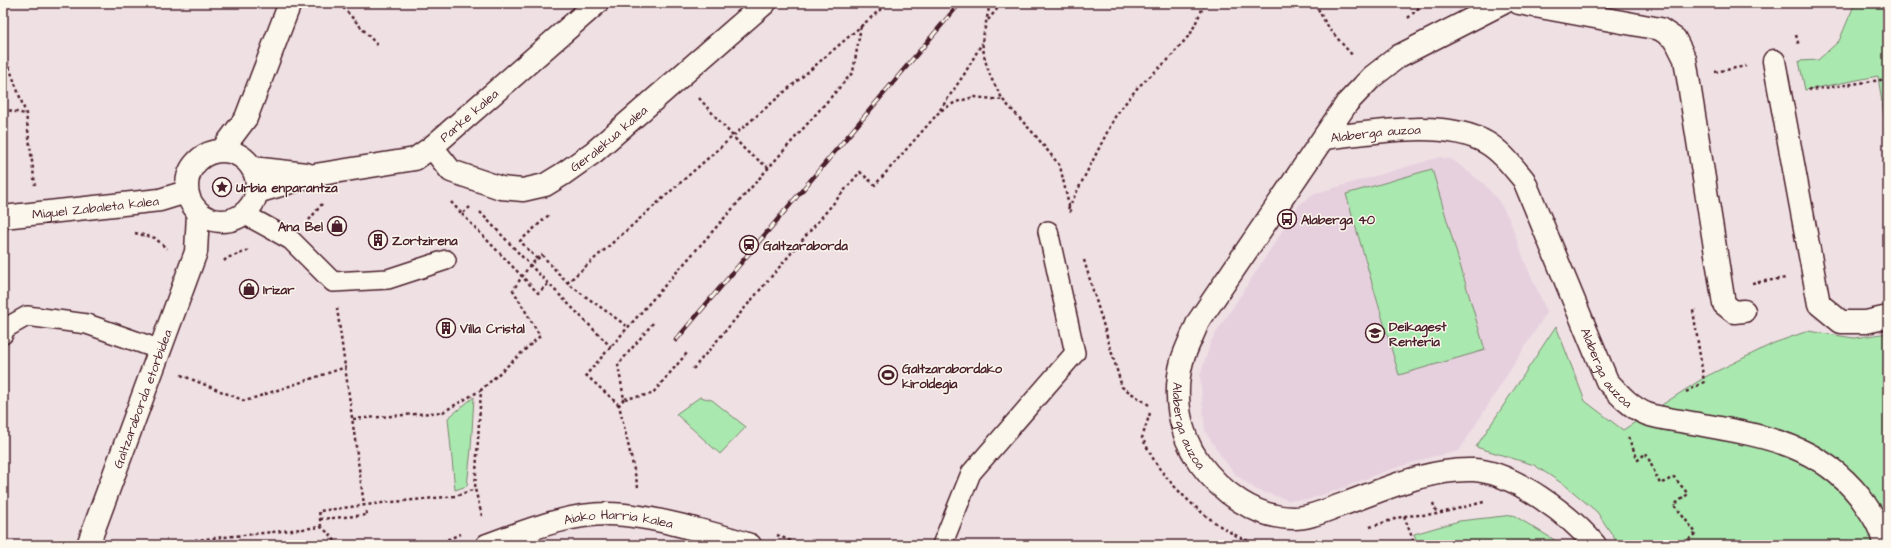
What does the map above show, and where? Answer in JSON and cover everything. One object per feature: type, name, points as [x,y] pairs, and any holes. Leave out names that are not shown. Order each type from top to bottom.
[{"type":"street","points":[[222,150],[246,118],[290,3]]},
{"type":"street","name":"Parke kalea","points":[[257,192],[315,175],[415,159],[432,147],[597,3]]},
{"type":"street","name":"Geralekua kalea","points":[[432,147],[451,171],[501,188],[523,190],[544,185],[594,152],[765,3]]},
{"type":"street","points":[[1324,138],[1348,103],[1372,77],[1399,56],[1503,3]]},
{"type":"street","points":[[1520,3],[1660,29],[1675,38],[1684,59],[1723,296],[1734,312],[1744,311]]},
{"type":"street","points":[[1774,61],[1819,304],[1841,322],[1866,322],[1888,317]]},
{"type":"street","points":[[246,118],[249,163],[257,180],[257,192],[252,204],[244,214],[234,220],[221,222],[209,220],[198,214],[190,204],[186,192],[186,180],[191,168],[199,158],[209,152],[222,150],[234,152],[249,163]]},
{"type":"street","name":"Alaberga auzoa","points":[[1595,545],[1566,517],[1523,487],[1499,475],[1475,470],[1450,470],[1416,478],[1316,514],[1295,518],[1271,515],[1249,506],[1227,493],[1209,476],[1192,452],[1180,421],[1178,391],[1182,361],[1198,322],[1324,138],[1431,128],[1461,133],[1487,143],[1507,159],[1524,180],[1608,380],[1623,398],[1646,414],[1769,437],[1796,447],[1827,465],[1852,486],[1871,512],[1883,537],[1884,545]]},
{"type":"street","name":"Parke kalea","points":[[249,163],[315,175]]},
{"type":"street","name":"Miguel Zabaleta kalea","points":[[3,217],[160,200],[186,192]]},
{"type":"street","name":"Galtzaraborda etorbidea","points":[[88,545],[196,252],[198,214]]},
{"type":"street","name":"Galtzaraborda etorbidea","points":[[196,252],[221,222]]},
{"type":"street","name":"Aiako Harria kalea","points":[[487,545],[532,529],[574,518],[608,514],[635,516],[730,538],[750,545]]},
{"type":"lane","points":[[244,214],[291,240],[333,282],[388,279],[446,260]]},
{"type":"lane","points":[[942,545],[971,473],[1075,353],[1048,231]]},
{"type":"lane","points":[[3,334],[4,329],[27,316],[87,324],[161,350]]},
{"type":"path","points":[[339,3],[378,46]]},
{"type":"path","points":[[567,283],[732,137],[888,3]]},
{"type":"path","points":[[693,369],[860,172],[875,185],[940,110],[965,74],[982,42],[990,3]]},
{"type":"path","points":[[987,20],[1002,3]]},
{"type":"path","points":[[1048,231],[1069,208],[1116,115],[1138,87],[1168,60],[1191,33],[1205,3]]},
{"type":"path","points":[[1316,3],[1319,12],[1329,29],[1372,77]]},
{"type":"path","points":[[635,516],[640,492],[619,405],[586,375],[853,72],[861,26]]},
{"type":"path","points":[[1796,35],[1800,48]]},
{"type":"path","points":[[982,42],[985,60],[991,78],[1003,100],[1035,135],[1060,166],[1073,223]]},
{"type":"path","points":[[3,50],[26,114],[39,213]]},
{"type":"path","points":[[1687,77],[1774,61]]},
{"type":"path","points":[[1808,83],[1810,90],[1888,79]]},
{"type":"path","points":[[697,97],[746,151],[769,168]]},
{"type":"path","points":[[940,110],[956,102],[974,97],[1003,100]]},
{"type":"path","points":[[3,109],[26,114]]},
{"type":"path","points":[[221,264],[227,258],[247,251],[271,237],[291,240],[322,205],[326,194],[315,175]]},
{"type":"path","points":[[129,203],[132,232],[155,238],[171,253]]},
{"type":"path","points":[[473,204],[462,214],[538,293],[549,283]]},
{"type":"path","points":[[478,210],[611,347]]},
{"type":"path","points":[[1082,253],[1122,387],[1152,407],[1142,438],[1158,466],[1185,496],[1214,522],[1247,542],[1261,545]]},
{"type":"path","points":[[353,419],[443,412],[481,390],[540,336],[513,290],[530,265],[542,255],[567,283],[628,327]]},
{"type":"path","points":[[1685,392],[1704,382],[1693,310],[1723,296],[1813,274]]},
{"type":"path","points":[[333,282],[364,505]]},
{"type":"path","points":[[624,399],[618,365],[653,323]]},
{"type":"path","points":[[619,405],[624,399],[652,394],[687,352]]},
{"type":"path","points":[[175,373],[245,401],[346,367]]},
{"type":"path","points":[[481,390],[475,489],[482,517]]},
{"type":"path","points":[[1646,414],[1622,424],[1638,460],[1646,453],[1660,484],[1674,477],[1688,494],[1674,505],[1696,533],[1682,545]]},
{"type":"path","points":[[337,545],[332,536],[321,527],[319,511],[456,496],[475,489]]},
{"type":"path","points":[[1431,497],[1437,514]]},
{"type":"path","points":[[1367,528],[1404,516],[1437,514],[1489,501]]},
{"type":"path","points":[[320,520],[367,515],[366,510]]},
{"type":"path","points":[[1404,516],[1416,545]]},
{"type":"path","points":[[147,545],[321,527]]},
{"type":"shaded area","name":"Deikagest Renteria","points":[[1440,157],[1453,160],[1484,184],[1498,200],[1509,218],[1525,262],[1547,312],[1459,451],[1428,458],[1383,472],[1307,500],[1288,500],[1257,490],[1236,475],[1221,456],[1205,431],[1200,376],[1211,341],[1299,205],[1313,194]]},
{"type":"green space","points":[[1855,3],[1888,3],[1888,143],[1878,76],[1805,90],[1799,61],[1818,60],[1839,41]]},
{"type":"green space","points":[[1432,169],[1485,350],[1399,375],[1346,194]]},
{"type":"green space","points":[[1556,326],[1585,401],[1623,430],[1705,377],[1774,343],[1808,331],[1854,338],[1888,333],[1888,545],[1619,545],[1597,512],[1566,486],[1534,465],[1476,447]]},
{"type":"green space","points":[[474,397],[467,486],[455,490],[448,418]]},
{"type":"green space","points":[[700,397],[712,400],[746,427],[720,454],[676,414]]},
{"type":"green space","points":[[1513,515],[1563,545],[1418,545],[1414,534],[1459,521]]},
{"type":"railway","points":[[676,340],[960,3]]},
{"type":"place","name":"Urbia enparantza","points":[[222,187]]},
{"type":"place","name":"Alaberga 40","points":[[1287,219]]},
{"type":"place","name":"Ana Bel","points":[[337,226]]},
{"type":"place","name":"Zortzirena","points":[[378,240]]},
{"type":"place","name":"Galtzaraborda","points":[[749,245]]},
{"type":"place","name":"Irizar","points":[[249,289]]},
{"type":"place","name":"Villa Cristal","points":[[446,328]]},
{"type":"place","name":"Deikagest Renteria","points":[[1375,333]]},
{"type":"place","name":"Galtzarabordako kiroldegia","points":[[888,375]]}]
